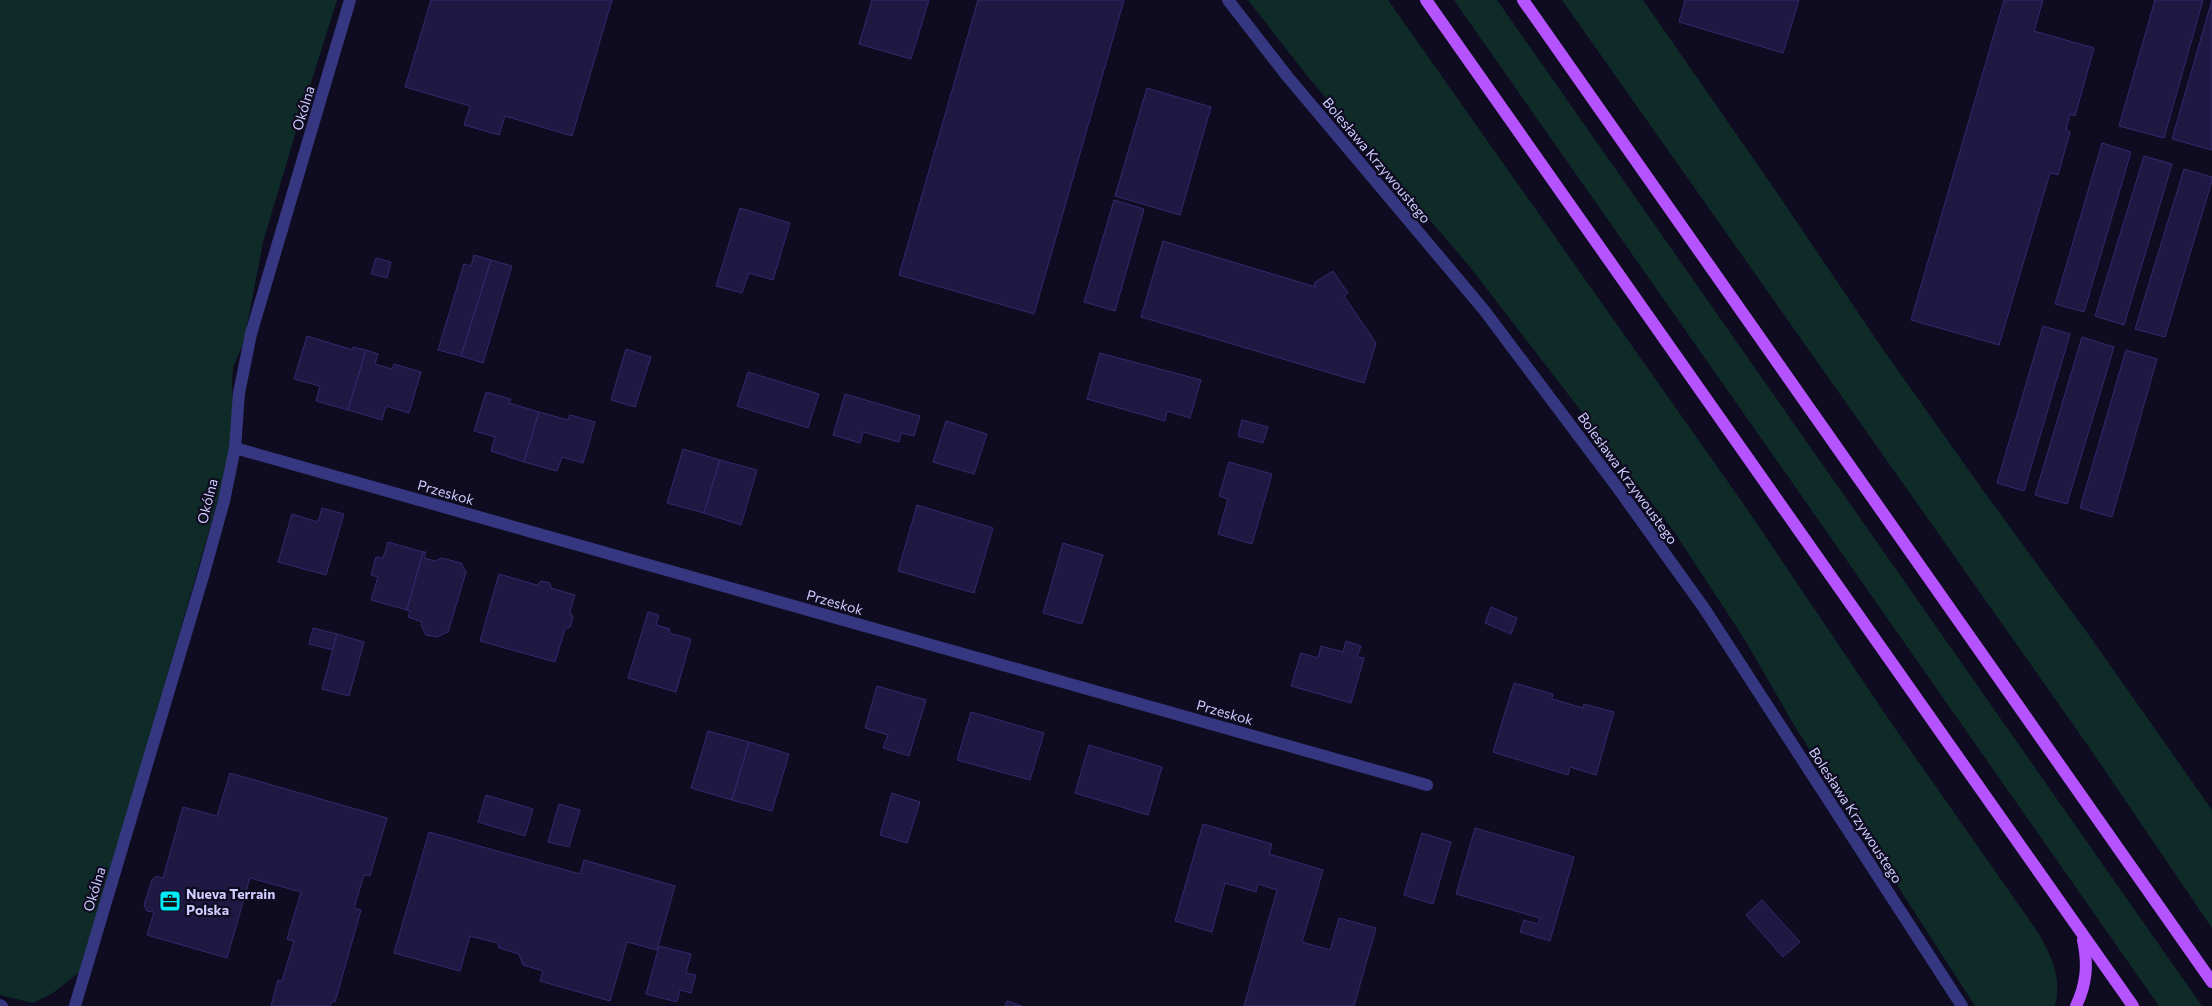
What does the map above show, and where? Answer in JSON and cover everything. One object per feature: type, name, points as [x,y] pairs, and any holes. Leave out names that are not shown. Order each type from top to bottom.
[{"type":"main road","points":[[1426,0],[2132,1006]]},
{"type":"main road","points":[[1523,0],[2212,982]]},
{"type":"main road","points":[[2076,1006],[2087,974],[2087,957],[2081,932]]},
{"type":"street","name":"Okólna","points":[[75,1006],[224,501],[235,448],[239,393],[251,334],[350,0]]},
{"type":"street","name":"Bolesława Krzywoustego","points":[[1228,0],[1287,76],[1484,310],[1617,487],[1704,608],[1962,1006]]},
{"type":"street","name":"Przeskok","points":[[235,448],[1427,785]]},
{"type":"green space","points":[[0,0],[337,0],[263,242],[244,342],[233,367],[234,412],[230,458],[82,970],[53,993],[33,1003],[0,995]]},
{"type":"green space","points":[[1248,0],[1388,0],[1747,509],[1894,727],[2039,934],[2048,951],[2056,977],[2057,996],[2055,1006],[1975,1006],[1794,725],[1745,640],[1675,533],[1470,267],[1308,77]]},
{"type":"green space","points":[[1454,0],[1497,0],[2202,1006],[2159,1006]]},
{"type":"green space","points":[[1562,0],[1643,0],[1882,348],[2086,631],[2212,810],[2212,928],[2089,747]]},
{"type":"building","points":[[431,0],[612,0],[572,136],[505,116],[499,135],[464,125],[470,106],[405,87]]},
{"type":"building","points":[[872,0],[929,0],[911,59],[859,44]]},
{"type":"building","points":[[978,0],[1124,0],[1034,314],[899,275]]},
{"type":"building","points":[[1685,0],[1799,0],[1783,53],[1679,22]]},
{"type":"building","points":[[2004,0],[2043,0],[2034,31],[2094,48],[2075,116],[2070,114],[2066,130],[2070,132],[2058,175],[2050,173],[1999,345],[1911,320]]},
{"type":"building","points":[[2155,0],[2203,0],[2164,138],[2119,126]]},
{"type":"building","points":[[2212,0],[2212,150],[2172,139]]},
{"type":"building","points":[[1147,88],[1211,107],[1180,215],[1115,196]]},
{"type":"building","points":[[2102,143],[2131,152],[2084,312],[2055,304]]},
{"type":"building","points":[[2144,156],[2172,164],[2124,325],[2095,316]]},
{"type":"building","points":[[2184,169],[2212,177],[2212,181],[2165,337],[2135,329]]},
{"type":"building","points":[[1114,200],[1144,209],[1115,311],[1084,302]]},
{"type":"building","points":[[740,208],[790,223],[773,280],[749,273],[742,293],[716,286]]},
{"type":"building","points":[[1163,241],[1316,287],[1314,283],[1333,271],[1348,293],[1344,296],[1376,343],[1364,383],[1141,317]]},
{"type":"building","points":[[474,255],[491,260],[461,356],[438,350],[464,264],[471,266]]},
{"type":"building","points":[[376,258],[391,262],[387,278],[371,274]]},
{"type":"building","points":[[491,260],[512,266],[483,363],[461,356]]},
{"type":"building","points":[[2043,326],[2070,334],[2024,491],[1997,483]]},
{"type":"building","points":[[307,336],[353,350],[353,347],[366,350],[348,410],[316,401],[320,386],[294,379]]},
{"type":"building","points":[[2082,337],[2114,347],[2067,504],[2035,495]]},
{"type":"building","points":[[626,349],[651,357],[635,407],[611,400]]},
{"type":"building","points":[[366,350],[378,354],[375,364],[392,369],[394,364],[421,372],[409,413],[386,406],[382,420],[348,410]]},
{"type":"building","points":[[2126,350],[2157,359],[2112,517],[2080,508]]},
{"type":"building","points":[[1100,353],[1201,380],[1190,418],[1167,411],[1165,421],[1087,399]]},
{"type":"building","points":[[748,372],[819,394],[808,428],[737,406]]},
{"type":"building","points":[[486,392],[511,399],[509,403],[539,412],[524,462],[491,451],[495,437],[474,431]]},
{"type":"building","points":[[845,394],[920,416],[914,436],[901,433],[899,442],[863,432],[860,443],[833,435]]},
{"type":"building","points":[[539,412],[568,420],[570,415],[595,422],[583,463],[562,457],[557,471],[524,462]]},
{"type":"building","points":[[1242,420],[1268,427],[1263,443],[1238,436]]},
{"type":"building","points":[[946,421],[987,434],[974,474],[933,462]]},
{"type":"building","points":[[683,449],[720,460],[704,513],[667,503]]},
{"type":"building","points":[[720,460],[757,470],[741,525],[704,513]]},
{"type":"building","points":[[1229,462],[1272,474],[1252,544],[1218,534],[1228,499],[1219,496]]},
{"type":"building","points":[[917,505],[993,528],[974,593],[898,571]]},
{"type":"building","points":[[322,508],[344,514],[326,575],[278,562],[292,514],[318,522]]},
{"type":"building","points":[[388,542],[423,552],[407,610],[371,600],[378,577],[371,575],[376,557],[383,558]]},
{"type":"building","points":[[1063,543],[1103,555],[1082,624],[1043,613]]},
{"type":"building","points":[[423,552],[426,552],[424,558],[435,561],[442,558],[461,563],[466,572],[448,632],[437,637],[426,635],[421,625],[422,622],[408,617],[410,611],[407,610]]},
{"type":"building","points":[[499,574],[537,585],[541,581],[550,583],[551,588],[575,595],[570,612],[573,617],[570,627],[565,629],[555,662],[480,641]]},
{"type":"building","points":[[1491,607],[1517,618],[1511,634],[1485,623]]},
{"type":"building","points":[[648,612],[659,615],[656,625],[670,629],[669,633],[691,639],[676,692],[628,678]]},
{"type":"building","points":[[313,628],[337,634],[333,650],[309,644]]},
{"type":"building","points":[[337,634],[364,642],[349,696],[322,689]]},
{"type":"building","points":[[1346,641],[1361,646],[1357,657],[1364,658],[1351,703],[1291,686],[1301,653],[1318,658],[1321,646],[1343,652]]},
{"type":"building","points":[[1514,683],[1553,694],[1552,699],[1583,708],[1584,704],[1614,712],[1596,775],[1570,767],[1568,775],[1493,752]]},
{"type":"building","points":[[877,686],[926,700],[909,756],[883,748],[888,735],[865,728]]},
{"type":"building","points":[[971,712],[1044,733],[1030,780],[957,760]]},
{"type":"building","points":[[708,731],[749,742],[732,800],[691,788]]},
{"type":"building","points":[[749,742],[789,754],[772,811],[732,800]]},
{"type":"building","points":[[1089,745],[1162,767],[1148,815],[1075,793]]},
{"type":"building","points":[[230,773],[387,818],[370,876],[364,875],[354,908],[361,910],[335,1002],[332,1001],[330,1006],[271,1006],[278,980],[282,981],[294,941],[287,939],[301,892],[250,878],[227,958],[147,935],[154,912],[147,911],[144,905],[152,880],[156,876],[163,878],[183,807],[217,816]]},
{"type":"building","points":[[892,793],[920,802],[907,843],[880,835]]},
{"type":"building","points":[[486,795],[533,809],[525,836],[478,822]]},
{"type":"building","points":[[559,804],[580,810],[569,847],[548,842]]},
{"type":"building","points":[[1203,824],[1272,844],[1269,854],[1323,870],[1302,942],[1330,950],[1339,918],[1376,928],[1354,1006],[1244,1006],[1277,890],[1258,884],[1256,892],[1225,883],[1212,932],[1175,921]]},
{"type":"building","points":[[1475,828],[1574,857],[1550,941],[1520,932],[1524,920],[1538,924],[1540,918],[1456,894]]},
{"type":"building","points":[[429,832],[580,874],[584,860],[675,886],[657,950],[627,942],[610,1001],[540,981],[543,971],[523,965],[519,954],[499,948],[498,943],[470,936],[460,971],[394,953]]},
{"type":"building","points":[[1422,833],[1451,842],[1433,904],[1404,895]]},
{"type":"building","points":[[1762,900],[1800,942],[1783,957],[1746,915]]},
{"type":"building","points":[[659,946],[691,954],[686,973],[696,975],[691,993],[680,990],[677,1002],[646,994]]},
{"type":"building","points":[[1007,1001],[1022,1006],[1005,1006]]},
{"type":"place","name":"Nueva Terrain Polska","points":[[170,901]]}]
